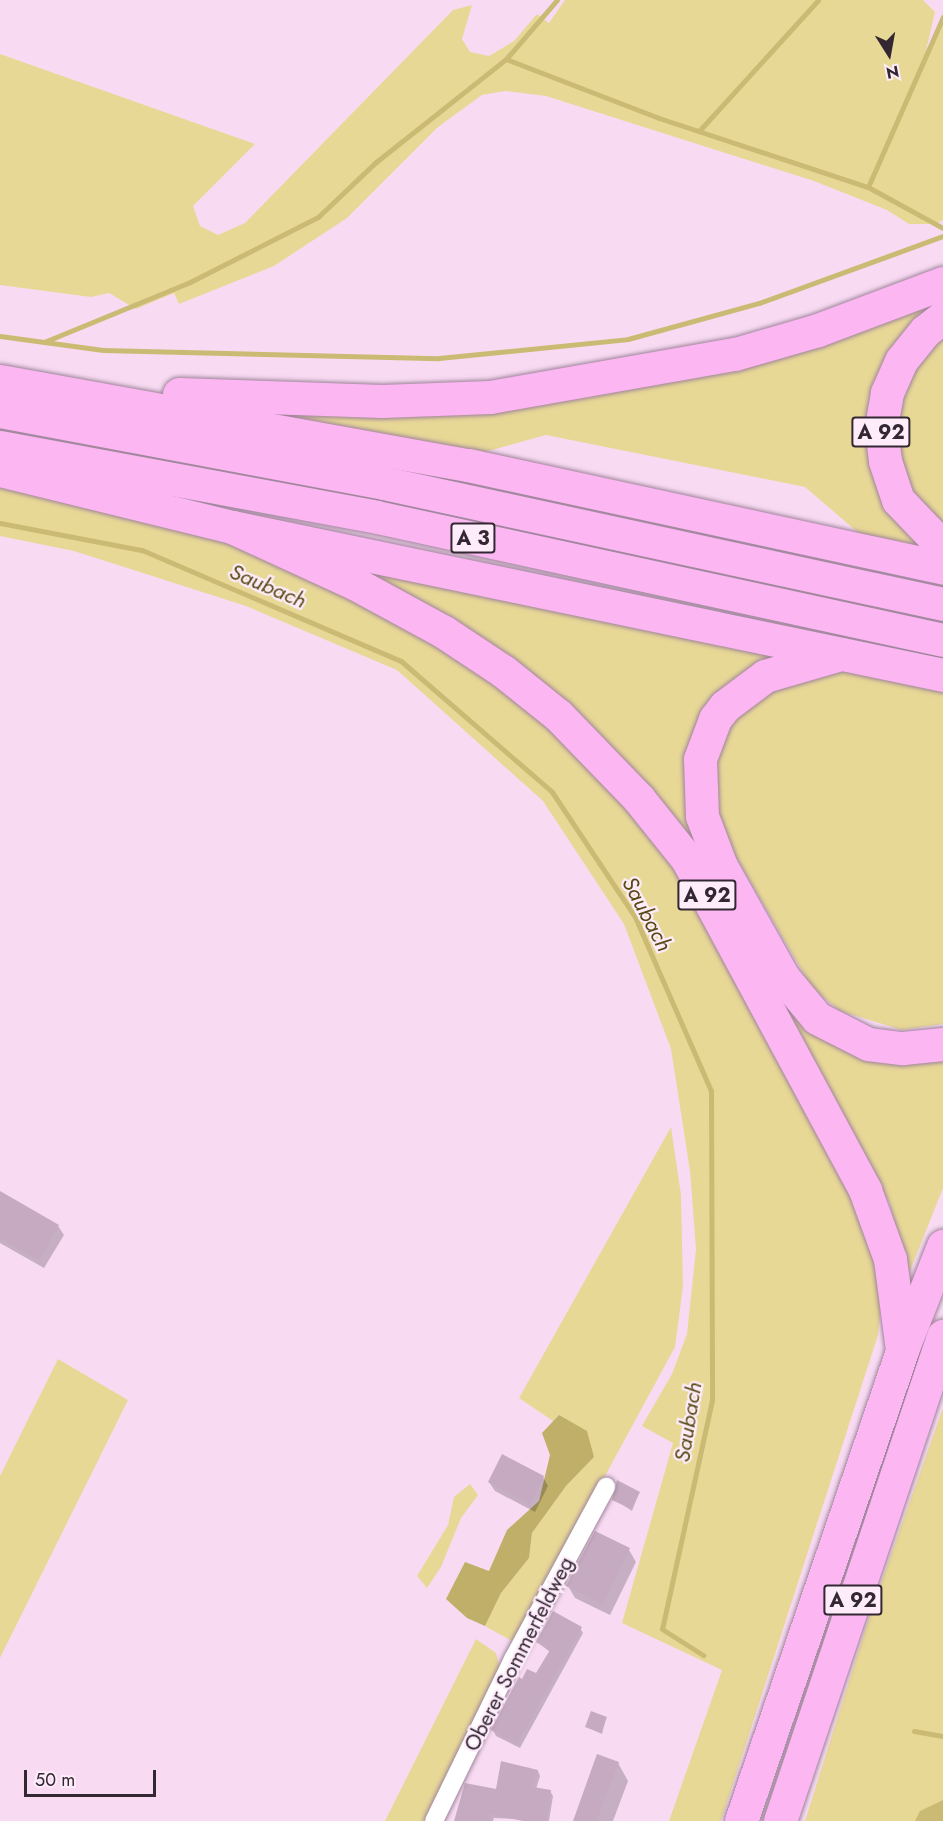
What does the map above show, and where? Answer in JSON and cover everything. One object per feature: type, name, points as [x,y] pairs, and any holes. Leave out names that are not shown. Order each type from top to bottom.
[{"type":"highway","points":[[106,398],[138,392],[382,401],[490,397],[735,354],[818,330],[943,283]]},
{"type":"highway","name":"A 92","points":[[943,317],[925,331],[902,361],[887,393],[881,428],[885,461],[898,500],[943,547]]},
{"type":"highway","points":[[0,381],[106,398],[468,465],[943,568]]},
{"type":"highway","name":"A 3","points":[[0,411],[384,483],[943,604]]},
{"type":"highway","name":"A 3","points":[[0,447],[377,517],[943,640]]},
{"type":"highway","name":"A 3","points":[[0,470],[232,527],[943,675]]},
{"type":"highway","name":"A 92","points":[[232,527],[356,584],[444,632],[503,671],[558,715],[639,799],[687,859],[865,1190],[890,1259],[902,1350]]},
{"type":"highway","name":"A 3","points":[[846,653],[765,676],[725,706],[715,719],[700,759],[702,816],[721,866],[783,977],[817,1018],[868,1044],[903,1048],[943,1044]]},
{"type":"highway","name":"A 92","points":[[741,1821],[902,1350],[943,1246]]},
{"type":"highway","name":"A 92","points":[[780,1821],[935,1371],[943,1336]]},
{"type":"street","name":"Oberer Sommerfeldweg","points":[[434,1821],[513,1659],[606,1487]]},
{"type":"shaded area","points":[[565,0],[923,0],[935,12],[925,55],[943,22],[943,220],[936,224],[909,224],[887,210],[814,181],[546,96],[505,91],[482,95],[438,127],[347,218],[274,266],[179,304],[174,293],[136,309],[109,293],[91,297],[0,285],[0,54],[255,144],[193,206],[200,226],[218,235],[245,223],[453,10],[472,5],[462,39],[470,52],[489,56],[514,41],[537,14],[549,23]]},
{"type":"shaded area","points":[[943,292],[943,306],[875,420],[931,549],[861,535],[805,487],[546,435],[478,454],[267,411],[474,409]]},
{"type":"shaded area","points":[[943,334],[943,532],[930,521],[900,473],[897,411],[908,380],[920,359]]},
{"type":"shaded area","points":[[0,482],[179,526],[313,576],[375,603],[525,702],[618,791],[673,864],[834,1153],[884,1282],[878,1335],[721,1821],[669,1821],[722,1670],[622,1623],[673,1443],[642,1426],[672,1374],[687,1334],[696,1249],[690,1171],[671,1049],[624,924],[543,801],[397,670],[246,606],[74,551],[0,536]]},
{"type":"shaded area","points":[[348,564],[780,654],[690,775],[812,1023],[943,1049],[943,1188],[910,1271],[906,1272],[890,1204],[821,1080],[559,698],[454,618]]},
{"type":"shaded area","points":[[818,670],[879,674],[943,690],[943,1024],[902,1030],[840,1011],[812,988],[722,833],[711,788],[721,739],[749,700]]},
{"type":"shaded area","points":[[671,1127],[681,1195],[683,1286],[675,1347],[527,1620],[512,1641],[485,1626],[501,1593],[529,1558],[532,1533],[566,1486],[594,1457],[559,1415],[542,1433],[553,1421],[519,1398]]},
{"type":"shaded area","points":[[58,1359],[128,1400],[0,1658],[0,1476]]},
{"type":"shaded area","points":[[943,1408],[943,1821],[805,1821],[871,1611]]},
{"type":"shaded area","points":[[559,1415],[587,1431],[594,1457],[566,1486],[532,1533],[529,1558],[501,1593],[485,1626],[467,1618],[446,1599],[465,1562],[489,1571],[507,1530],[539,1501],[550,1455],[542,1433]]},
{"type":"shaded area","points":[[470,1484],[478,1495],[461,1518],[441,1567],[427,1588],[417,1576],[448,1525],[454,1497]]},
{"type":"shaded area","points":[[476,1639],[496,1653],[501,1671],[425,1821],[385,1821]]},
{"type":"shaded area","points":[[943,1800],[943,1821],[915,1821],[920,1811]]},
{"type":"building","points":[[0,1191],[59,1225],[39,1260],[0,1238]]},
{"type":"building","points":[[502,1454],[544,1476],[530,1504],[488,1482]]},
{"type":"building","points":[[617,1480],[640,1492],[631,1509],[612,1500]]},
{"type":"building","points":[[595,1531],[630,1548],[603,1604],[566,1586]]},
{"type":"building","points":[[553,1611],[582,1627],[517,1744],[491,1730],[519,1677],[522,1679],[527,1669],[536,1673],[550,1650],[536,1642]]},
{"type":"building","points":[[591,1711],[607,1717],[601,1733],[585,1727]]},
{"type":"building","points":[[597,1754],[619,1762],[596,1821],[573,1821]]},
{"type":"building","points":[[501,1761],[538,1770],[533,1787],[551,1790],[547,1821],[523,1821],[491,1814],[490,1821],[454,1821],[465,1783],[496,1789]]},
{"type":"waterway","points":[[44,342],[190,282],[318,217],[376,162],[506,59],[557,0]]},
{"type":"waterway","points":[[699,131],[818,0]]},
{"type":"waterway","points":[[868,187],[943,17]]},
{"type":"waterway","points":[[506,59],[659,118],[868,187],[943,228]]},
{"type":"waterway","points":[[0,336],[103,350],[439,358],[628,339],[759,303],[943,236]]},
{"type":"waterway","name":"Saubach","points":[[0,523],[142,550],[401,661],[552,792],[635,917],[711,1091],[712,1400],[662,1629],[703,1655]]},
{"type":"waterway","name":"Saubach","points":[[914,1731],[943,1736]]}]
